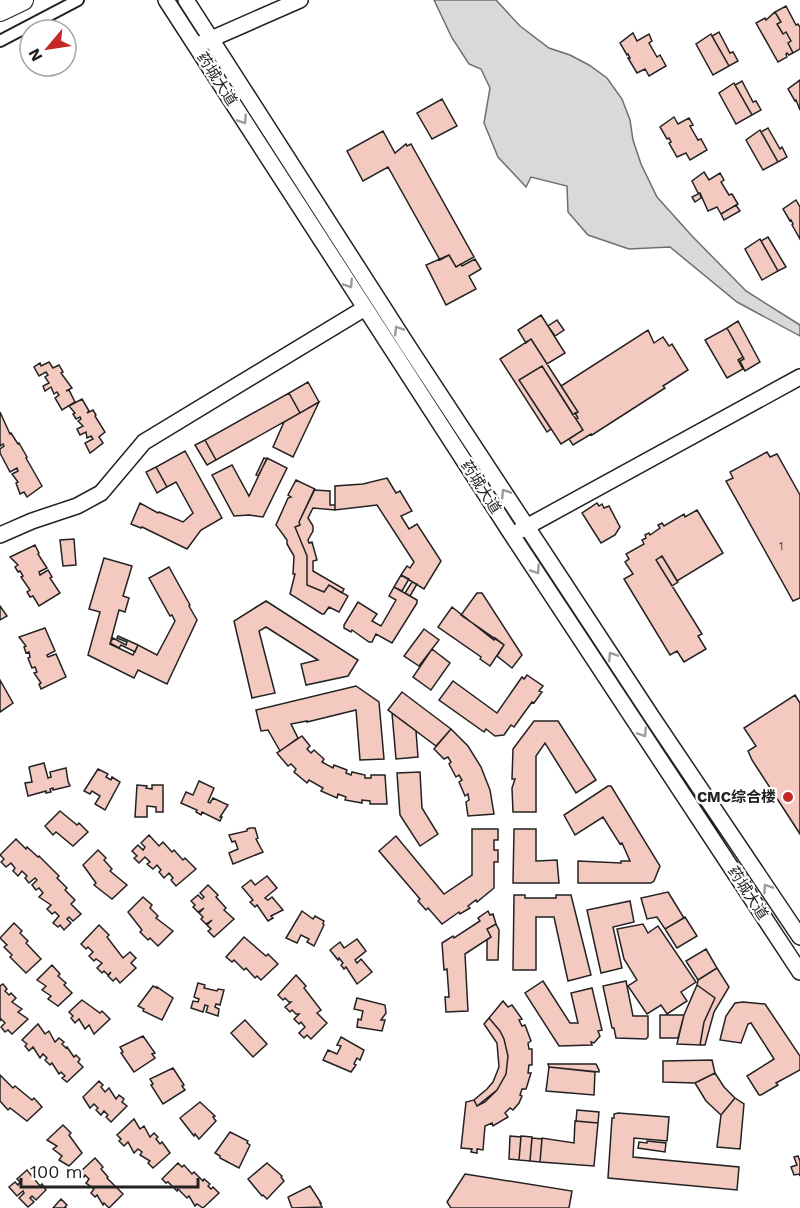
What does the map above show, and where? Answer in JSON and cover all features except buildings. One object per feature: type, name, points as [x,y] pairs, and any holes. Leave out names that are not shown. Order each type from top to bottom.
[{"type":"highway","points":[[0,11],[22,0]]},
{"type":"main road","name":"药城大道","points":[[166,0],[512,535],[800,972]]},
{"type":"main road","name":"药城大道","points":[[186,0],[527,526],[800,937]]},
{"type":"main road","points":[[195,46],[300,0]]},
{"type":"main road","points":[[0,535],[32,521],[77,506],[101,493],[144,442],[365,308]]},
{"type":"main road","points":[[512,535],[800,376]]},
{"type":"street","points":[[0,41],[78,0]]},
{"type":"shaded area","points":[[434,0],[496,0],[520,26],[549,48],[570,55],[607,78],[622,99],[641,164],[657,197],[746,291],[800,325],[800,336],[737,302],[670,247],[629,249],[588,235],[568,212],[567,186],[531,177],[526,187],[498,157],[484,123],[490,88],[481,69],[469,64],[452,38]]},
{"type":"place","name":"CMC综合楼","points":[[788,797]]}]
